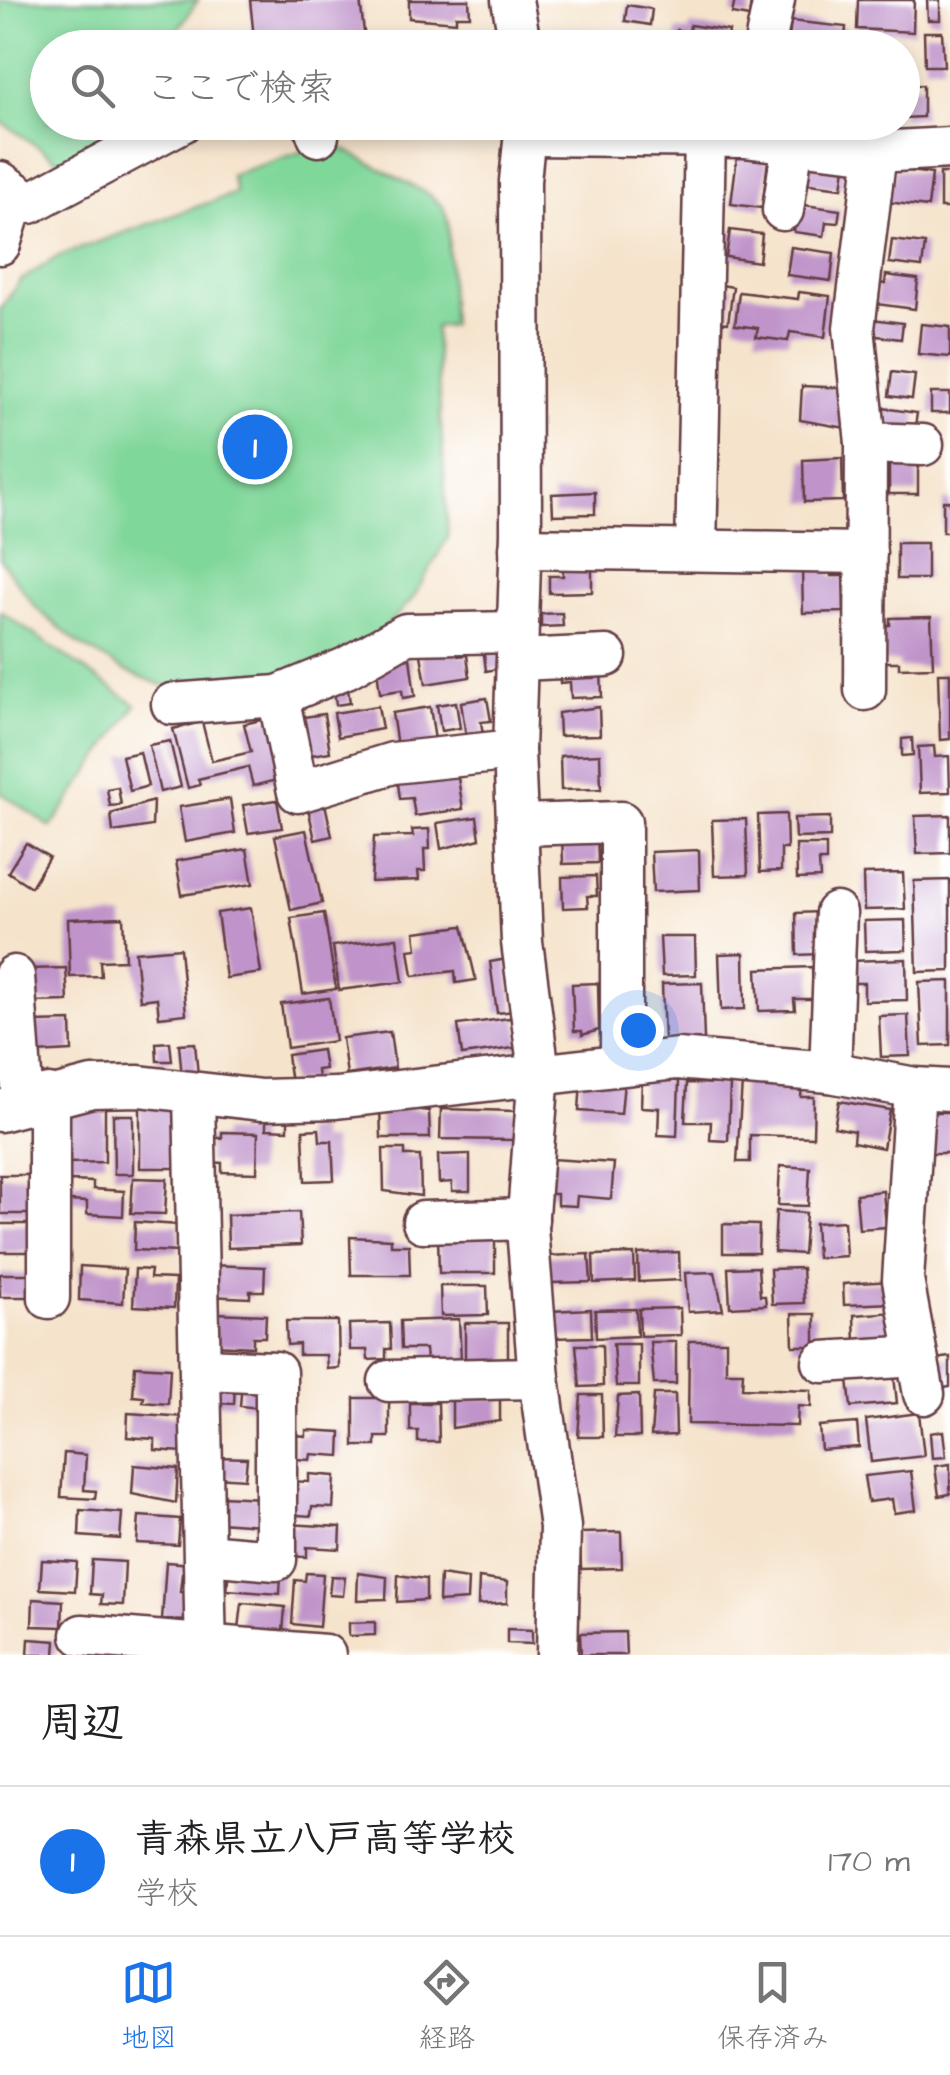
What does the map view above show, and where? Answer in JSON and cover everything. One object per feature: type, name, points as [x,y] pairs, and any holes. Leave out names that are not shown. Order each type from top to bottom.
[{"type":"street","points":[[512,0],[517,30]]},
{"type":"street","points":[[768,30],[774,0]]},
{"type":"street","points":[[0,244],[8,188],[30,202],[148,140]]},
{"type":"street","points":[[525,140],[520,181],[520,548],[514,750],[522,942],[539,1072],[528,1219],[539,1378],[560,1528],[557,1655]]},
{"type":"street","points":[[696,550],[731,140]]},
{"type":"street","points":[[781,140],[876,152],[950,148]]},
{"type":"street","points":[[783,210],[793,142]]},
{"type":"street","points":[[865,690],[866,443],[854,328],[876,152]]},
{"type":"street","points":[[866,443],[923,445]]},
{"type":"street","points":[[520,548],[866,553]]},
{"type":"street","points":[[172,704],[278,696],[346,668],[406,634],[606,656]]},
{"type":"street","points":[[278,696],[298,792],[393,763],[514,750]]},
{"type":"street","points":[[517,824],[621,822],[621,1064]]},
{"type":"street","points":[[830,1072],[836,913]]},
{"type":"street","points":[[14,976],[24,1103],[49,1298]]},
{"type":"street","points":[[24,1103],[139,1086],[194,1095],[336,1098],[677,1059],[830,1072],[933,1089],[903,1280],[921,1375],[823,1362]]},
{"type":"street","points":[[194,1095],[206,1650]]},
{"type":"street","points":[[423,1222],[528,1219]]},
{"type":"street","points":[[202,1369],[276,1372],[276,1560],[205,1554]]},
{"type":"street","points":[[389,1381],[539,1378]]},
{"type":"street","points":[[82,1635],[206,1650],[325,1655]]},
{"type":"green space","points":[[0,0],[198,0],[178,30],[30,30],[30,140],[104,140],[80,175],[0,121]]},
{"type":"green space","points":[[338,146],[430,195],[443,207],[448,221],[451,325],[435,327],[448,537],[413,598],[376,638],[295,679],[172,689],[126,671],[79,644],[37,609],[0,559],[0,310],[20,281],[59,256],[236,193],[231,175],[309,149]]},
{"type":"green space","points":[[0,611],[136,705],[51,827],[0,792]]},
{"type":"building","points":[[250,0],[360,0],[364,30],[253,30]]},
{"type":"building","points":[[409,0],[469,0],[470,16],[456,16],[456,22],[409,18]]},
{"type":"building","points":[[735,0],[751,2],[749,17],[732,14]]},
{"type":"building","points":[[858,0],[914,0],[913,30],[857,29]]},
{"type":"building","points":[[927,0],[940,0],[940,20],[928,20]]},
{"type":"building","points":[[627,5],[652,9],[650,25],[625,21]]},
{"type":"building","points":[[791,21],[846,27],[846,30],[790,30]]},
{"type":"building","points":[[690,25],[722,30],[689,30]]},
{"type":"building","points":[[924,32],[942,32],[944,66],[925,66]]},
{"type":"building","points":[[920,85],[923,85],[920,117]]},
{"type":"building","points":[[805,154],[846,160],[842,188],[801,183]]},
{"type":"building","points":[[737,157],[768,161],[762,208],[731,204]]},
{"type":"building","points":[[895,169],[932,174],[928,207],[879,201],[882,179],[893,181]]},
{"type":"building","points":[[940,173],[950,173],[950,208],[940,208]]},
{"type":"building","points":[[797,204],[840,210],[838,223],[826,222],[824,236],[794,232]]},
{"type":"building","points":[[730,230],[762,234],[759,262],[726,257]]},
{"type":"building","points":[[892,240],[925,244],[922,267],[889,263]]},
{"type":"building","points":[[791,247],[834,253],[831,281],[787,275]]},
{"type":"building","points":[[886,275],[918,279],[915,309],[876,304],[878,283],[885,284]]},
{"type":"building","points":[[721,285],[733,287],[728,323],[716,322]]},
{"type":"building","points":[[739,292],[798,299],[799,292],[830,296],[825,337],[790,332],[788,341],[756,337],[758,328],[735,325]]},
{"type":"building","points":[[872,319],[903,323],[901,339],[869,335]]},
{"type":"building","points":[[921,324],[950,327],[950,357],[918,354]]},
{"type":"building","points":[[892,372],[915,375],[912,399],[889,396]]},
{"type":"building","points":[[802,386],[848,388],[846,428],[800,420]]},
{"type":"building","points":[[931,393],[950,393],[950,413],[931,413]]},
{"type":"building","points":[[876,407],[917,413],[914,433],[874,428]]},
{"type":"building","points":[[842,458],[843,501],[804,502],[803,460]]},
{"type":"building","points":[[889,464],[918,464],[918,494],[889,494]]},
{"type":"building","points":[[595,492],[595,514],[553,515],[552,494]]},
{"type":"building","points":[[943,501],[950,501],[950,532],[943,532]]},
{"type":"building","points":[[897,543],[927,543],[927,579],[897,579]]},
{"type":"building","points":[[592,565],[592,592],[549,593],[549,576],[563,576],[563,566]]},
{"type":"building","points":[[831,568],[831,576],[843,576],[844,612],[803,613],[802,569]]},
{"type":"building","points":[[562,613],[563,626],[541,627],[541,614]]},
{"type":"building","points":[[931,617],[933,667],[899,668],[899,662],[881,662],[880,625],[890,625],[890,618]]},
{"type":"building","points":[[456,644],[458,656],[467,655],[470,677],[426,684],[420,649]]},
{"type":"building","points":[[498,644],[502,668],[486,671],[483,646]]},
{"type":"building","points":[[410,658],[415,696],[403,698],[402,690],[380,693],[377,669],[383,662]]},
{"type":"building","points":[[601,668],[602,697],[571,698],[570,682],[560,683],[560,669]]},
{"type":"building","points":[[938,673],[950,673],[950,739],[940,740]]},
{"type":"building","points":[[348,689],[350,703],[336,705],[334,691]]},
{"type":"building","points":[[487,698],[491,721],[481,722],[483,734],[466,737],[461,702]]},
{"type":"building","points":[[456,702],[460,728],[441,731],[437,705]]},
{"type":"building","points":[[378,706],[382,729],[338,737],[334,713]]},
{"type":"building","points":[[430,707],[436,747],[397,746],[392,713]]},
{"type":"building","points":[[599,707],[600,735],[559,736],[558,713]]},
{"type":"building","points":[[324,714],[330,752],[305,756],[291,719]]},
{"type":"building","points":[[274,717],[288,777],[253,786],[248,767],[198,779],[200,785],[188,788],[173,729],[202,722],[212,761],[251,752],[244,724]]},
{"type":"building","points":[[912,738],[913,755],[902,756],[902,739]]},
{"type":"building","points":[[170,741],[181,787],[160,792],[149,745]]},
{"type":"building","points":[[934,746],[935,757],[949,756],[950,792],[920,793],[918,747]]},
{"type":"building","points":[[140,752],[148,786],[130,791],[122,756]]},
{"type":"building","points":[[600,754],[601,789],[561,790],[560,756]]},
{"type":"building","points":[[456,766],[463,809],[415,816],[412,798],[400,799],[397,776]]},
{"type":"building","points":[[118,787],[121,805],[110,806],[107,789]]},
{"type":"building","points":[[230,799],[235,833],[185,842],[179,807]]},
{"type":"building","points":[[324,799],[332,836],[315,840],[307,803]]},
{"type":"building","points":[[277,800],[282,828],[248,833],[243,805]]},
{"type":"building","points":[[153,801],[152,826],[113,832],[111,814]]},
{"type":"building","points":[[786,814],[787,849],[781,849],[781,871],[760,872],[758,815]]},
{"type":"building","points":[[950,815],[950,853],[917,854],[915,816]]},
{"type":"building","points":[[477,817],[480,839],[441,849],[437,823]]},
{"type":"building","points":[[830,817],[830,837],[795,838],[794,818]]},
{"type":"building","points":[[746,819],[748,875],[714,876],[712,820]]},
{"type":"building","points":[[429,829],[430,849],[424,849],[425,871],[418,871],[419,880],[371,882],[374,837],[413,836],[412,830]]},
{"type":"building","points":[[306,830],[322,903],[291,910],[275,836]]},
{"type":"building","points":[[597,833],[598,863],[563,864],[562,834]]},
{"type":"building","points":[[26,843],[49,857],[31,887],[8,872]]},
{"type":"building","points":[[796,845],[826,845],[826,861],[819,861],[820,878],[797,879]]},
{"type":"building","points":[[247,849],[253,884],[182,895],[176,861]]},
{"type":"building","points":[[699,850],[700,890],[653,892],[651,852]]},
{"type":"building","points":[[903,873],[905,909],[864,910],[863,874]]},
{"type":"building","points":[[596,876],[597,896],[587,896],[588,907],[563,908],[562,877]]},
{"type":"building","points":[[950,880],[950,971],[917,972],[914,881]]},
{"type":"building","points":[[251,908],[261,973],[226,978],[217,913]]},
{"type":"building","points":[[819,912],[820,954],[797,955],[796,913]]},
{"type":"building","points":[[324,913],[336,989],[303,994],[291,918]]},
{"type":"building","points":[[123,917],[125,960],[100,961],[101,976],[70,977],[68,919]]},
{"type":"building","points":[[905,920],[906,950],[865,951],[864,921]]},
{"type":"building","points":[[463,926],[476,980],[456,983],[455,971],[413,976],[409,950],[417,949],[415,932]]},
{"type":"building","points":[[660,937],[695,937],[696,975],[662,976]]},
{"type":"building","points":[[397,938],[403,982],[339,990],[333,946]]},
{"type":"building","points":[[180,948],[186,1014],[159,1017],[157,998],[140,1000],[135,952]]},
{"type":"building","points":[[744,953],[745,1009],[721,1010],[719,954]]},
{"type":"building","points":[[507,959],[514,1011],[497,1013],[490,962]]},
{"type":"building","points":[[906,959],[907,1000],[864,1001],[864,983],[851,983],[850,961]]},
{"type":"building","points":[[812,967],[813,999],[794,999],[795,1010],[759,1011],[757,969]]},
{"type":"building","points":[[66,968],[68,1001],[31,1002],[29,969]]},
{"type":"building","points":[[950,981],[950,1045],[922,1046],[919,982]]},
{"type":"building","points":[[598,983],[599,1030],[582,1035],[582,1031],[574,1031],[572,984]]},
{"type":"building","points":[[702,983],[704,1039],[664,1040],[662,984]]},
{"type":"building","points":[[329,998],[335,1041],[287,1048],[281,1004]]},
{"type":"building","points":[[908,1015],[910,1056],[881,1057],[879,1016]]},
{"type":"building","points":[[517,1017],[521,1047],[462,1055],[458,1025]]},
{"type":"building","points":[[71,1021],[72,1051],[35,1053],[34,1022]]},
{"type":"building","points":[[390,1032],[395,1068],[347,1075],[342,1038]]},
{"type":"building","points":[[170,1042],[172,1061],[157,1061],[156,1043]]},
{"type":"building","points":[[195,1043],[198,1075],[182,1077],[179,1044]]},
{"type":"building","points":[[322,1050],[325,1069],[317,1070],[318,1079],[291,1083],[287,1055]]},
{"type":"building","points":[[581,1079],[624,1082],[621,1114],[579,1111]]},
{"type":"building","points":[[642,1079],[679,1081],[677,1136],[658,1135],[659,1108],[641,1107]]},
{"type":"building","points":[[742,1082],[802,1084],[801,1097],[814,1097],[813,1137],[750,1135],[750,1162],[737,1162]]},
{"type":"building","points":[[687,1083],[730,1084],[728,1141],[710,1140],[711,1122],[685,1122]]},
{"type":"building","points":[[839,1101],[890,1110],[883,1148],[853,1142],[854,1131],[834,1127]]},
{"type":"building","points":[[140,1102],[176,1102],[176,1168],[140,1168]]},
{"type":"building","points":[[380,1105],[429,1111],[430,1138],[381,1138]]},
{"type":"building","points":[[68,1107],[105,1107],[105,1162],[68,1163]]},
{"type":"building","points":[[441,1109],[516,1111],[515,1140],[440,1139]]},
{"type":"building","points":[[928,1112],[950,1112],[950,1153],[928,1153]]},
{"type":"building","points":[[113,1115],[133,1115],[133,1174],[114,1174]]},
{"type":"building","points":[[266,1117],[288,1117],[288,1130],[266,1129]]},
{"type":"building","points":[[319,1129],[320,1141],[332,1141],[334,1180],[305,1181],[303,1130]]},
{"type":"building","points":[[222,1132],[258,1133],[257,1173],[222,1172],[222,1163],[208,1162],[208,1138],[222,1138]]},
{"type":"building","points":[[383,1149],[405,1149],[405,1156],[420,1156],[421,1196],[384,1191]]},
{"type":"building","points":[[470,1154],[470,1191],[452,1191],[452,1182],[439,1183],[438,1155]]},
{"type":"building","points":[[551,1159],[614,1163],[611,1199],[577,1196],[576,1206],[557,1205],[557,1194],[549,1194]]},
{"type":"building","points":[[780,1166],[810,1168],[808,1206],[778,1205]]},
{"type":"building","points":[[0,1175],[36,1175],[36,1214],[0,1214]]},
{"type":"building","points":[[133,1178],[167,1179],[165,1214],[131,1213]]},
{"type":"building","points":[[70,1181],[93,1182],[93,1189],[124,1191],[123,1216],[87,1214],[87,1202],[69,1201]]},
{"type":"building","points":[[883,1191],[886,1227],[859,1229],[856,1194]]},
{"type":"building","points":[[776,1211],[806,1213],[803,1254],[774,1252]]},
{"type":"building","points":[[299,1212],[301,1245],[228,1248],[227,1215]]},
{"type":"building","points":[[844,1221],[846,1256],[817,1258],[815,1223]]},
{"type":"building","points":[[135,1222],[179,1225],[178,1252],[134,1250]]},
{"type":"building","points":[[0,1224],[35,1224],[36,1252],[0,1252]]},
{"type":"building","points":[[723,1224],[759,1225],[758,1253],[723,1253]]},
{"type":"building","points":[[495,1234],[495,1273],[439,1273],[438,1235]]},
{"type":"building","points":[[350,1237],[391,1239],[391,1245],[409,1245],[410,1275],[351,1275]]},
{"type":"building","points":[[679,1252],[680,1280],[639,1282],[638,1254]]},
{"type":"building","points":[[589,1254],[591,1282],[550,1283],[549,1256]]},
{"type":"building","points":[[634,1254],[635,1281],[594,1283],[593,1255]]},
{"type":"building","points":[[208,1265],[265,1267],[264,1291],[250,1291],[250,1298],[207,1296]]},
{"type":"building","points":[[80,1266],[125,1269],[123,1303],[79,1300]]},
{"type":"building","points":[[758,1267],[760,1296],[765,1296],[766,1305],[730,1307],[728,1268]]},
{"type":"building","points":[[802,1268],[804,1303],[772,1304],[770,1269]]},
{"type":"building","points":[[135,1269],[151,1270],[150,1278],[175,1279],[174,1308],[133,1306]]},
{"type":"building","points":[[715,1272],[723,1310],[688,1312],[685,1273]]},
{"type":"building","points":[[0,1274],[33,1274],[34,1297],[0,1297]]},
{"type":"building","points":[[892,1281],[893,1303],[844,1305],[843,1284]]},
{"type":"building","points":[[440,1286],[487,1286],[488,1315],[441,1316]]},
{"type":"building","points":[[680,1308],[681,1335],[640,1336],[639,1309]]},
{"type":"building","points":[[591,1309],[592,1337],[551,1338],[550,1311]]},
{"type":"building","points":[[636,1309],[637,1336],[596,1338],[595,1310]]},
{"type":"building","points":[[895,1312],[897,1343],[855,1344],[854,1315]]},
{"type":"building","points":[[214,1313],[266,1315],[265,1337],[253,1337],[253,1347],[213,1345]]},
{"type":"building","points":[[792,1314],[815,1314],[815,1346],[793,1346]]},
{"type":"building","points":[[459,1319],[461,1360],[426,1361],[425,1349],[401,1349],[400,1321]]},
{"type":"building","points":[[286,1321],[338,1321],[339,1368],[327,1369],[326,1355],[299,1355],[299,1344],[287,1345]]},
{"type":"building","points":[[390,1323],[391,1349],[386,1349],[386,1359],[368,1360],[367,1350],[350,1350],[349,1324]]},
{"type":"building","points":[[465,1323],[508,1323],[508,1363],[465,1363]]},
{"type":"building","points":[[689,1341],[726,1341],[726,1372],[743,1372],[742,1388],[811,1390],[811,1407],[798,1406],[797,1426],[688,1424]]},
{"type":"building","points":[[650,1342],[676,1342],[676,1384],[654,1384]]},
{"type":"building","points":[[613,1344],[639,1344],[639,1386],[616,1386]]},
{"type":"building","points":[[576,1345],[602,1345],[603,1386],[580,1387]]},
{"type":"building","points":[[950,1357],[950,1387],[938,1389],[934,1359]]},
{"type":"building","points":[[135,1366],[170,1368],[168,1404],[143,1402],[144,1397],[133,1396]]},
{"type":"building","points":[[894,1376],[897,1403],[851,1407],[848,1379]]},
{"type":"building","points":[[242,1381],[261,1383],[260,1408],[240,1406]]},
{"type":"building","points":[[215,1383],[235,1385],[234,1404],[214,1403]]},
{"type":"building","points":[[654,1394],[675,1394],[676,1435],[651,1436]]},
{"type":"building","points":[[581,1395],[602,1395],[603,1437],[578,1437]]},
{"type":"building","points":[[639,1395],[640,1437],[615,1437],[618,1396]]},
{"type":"building","points":[[354,1398],[389,1398],[389,1437],[376,1437],[376,1446],[354,1446]]},
{"type":"building","points":[[452,1398],[500,1398],[500,1421],[452,1428]]},
{"type":"building","points":[[410,1403],[438,1403],[439,1442],[418,1442],[418,1431],[410,1431]]},
{"type":"building","points":[[128,1413],[185,1417],[183,1452],[155,1450],[155,1439],[127,1437]]},
{"type":"building","points":[[919,1413],[924,1456],[871,1462],[866,1420]]},
{"type":"building","points":[[857,1423],[859,1447],[821,1450],[819,1426]]},
{"type":"building","points":[[306,1430],[341,1432],[340,1456],[311,1454],[310,1460],[295,1459],[296,1435],[306,1436]]},
{"type":"building","points":[[943,1431],[946,1457],[932,1458],[930,1433]]},
{"type":"building","points":[[64,1453],[86,1455],[84,1490],[96,1491],[95,1499],[61,1497]]},
{"type":"building","points":[[216,1457],[247,1458],[245,1479],[215,1477]]},
{"type":"building","points":[[950,1464],[950,1494],[939,1496],[935,1466]]},
{"type":"building","points":[[134,1465],[178,1469],[176,1503],[132,1494]]},
{"type":"building","points":[[911,1471],[916,1510],[894,1513],[892,1499],[868,1502],[864,1476]]},
{"type":"building","points":[[309,1474],[335,1476],[333,1508],[312,1507],[311,1516],[286,1514],[288,1481],[309,1482]]},
{"type":"building","points":[[221,1496],[263,1498],[261,1525],[219,1522]]},
{"type":"building","points":[[80,1510],[122,1513],[120,1539],[79,1536]]},
{"type":"building","points":[[139,1516],[180,1519],[178,1545],[137,1543]]},
{"type":"building","points":[[286,1524],[341,1527],[340,1549],[307,1547],[307,1557],[284,1556]]},
{"type":"building","points":[[621,1532],[622,1568],[581,1569],[580,1533]]},
{"type":"building","points":[[42,1560],[77,1562],[75,1591],[40,1589]]},
{"type":"building","points":[[92,1560],[125,1562],[123,1605],[101,1604],[102,1595],[90,1594]]},
{"type":"building","points":[[166,1562],[192,1564],[191,1573],[182,1573],[180,1592],[191,1593],[190,1621],[162,1620]]},
{"type":"building","points":[[229,1569],[281,1573],[280,1594],[227,1590]]},
{"type":"building","points":[[306,1573],[323,1574],[319,1627],[292,1624],[295,1580],[305,1581]]},
{"type":"building","points":[[358,1573],[387,1577],[386,1599],[357,1600]]},
{"type":"building","points":[[398,1575],[426,1579],[426,1600],[397,1602]]},
{"type":"building","points":[[440,1575],[468,1579],[467,1600],[439,1602]]},
{"type":"building","points":[[331,1576],[345,1577],[343,1596],[329,1595]]},
{"type":"building","points":[[479,1578],[507,1582],[507,1603],[478,1605]]},
{"type":"building","points":[[33,1599],[63,1601],[62,1627],[32,1626]]},
{"type":"building","points":[[242,1603],[285,1607],[283,1633],[239,1629]]},
{"type":"building","points":[[375,1622],[375,1635],[349,1636],[349,1623]]},
{"type":"building","points":[[507,1629],[532,1630],[532,1644],[507,1643]]},
{"type":"building","points":[[625,1632],[626,1655],[581,1655],[580,1633]]},
{"type":"building","points":[[29,1639],[56,1641],[55,1655],[28,1655]]},
{"type":"place","name":"青森県立八戸高等学校","points":[[255,447]]}]
